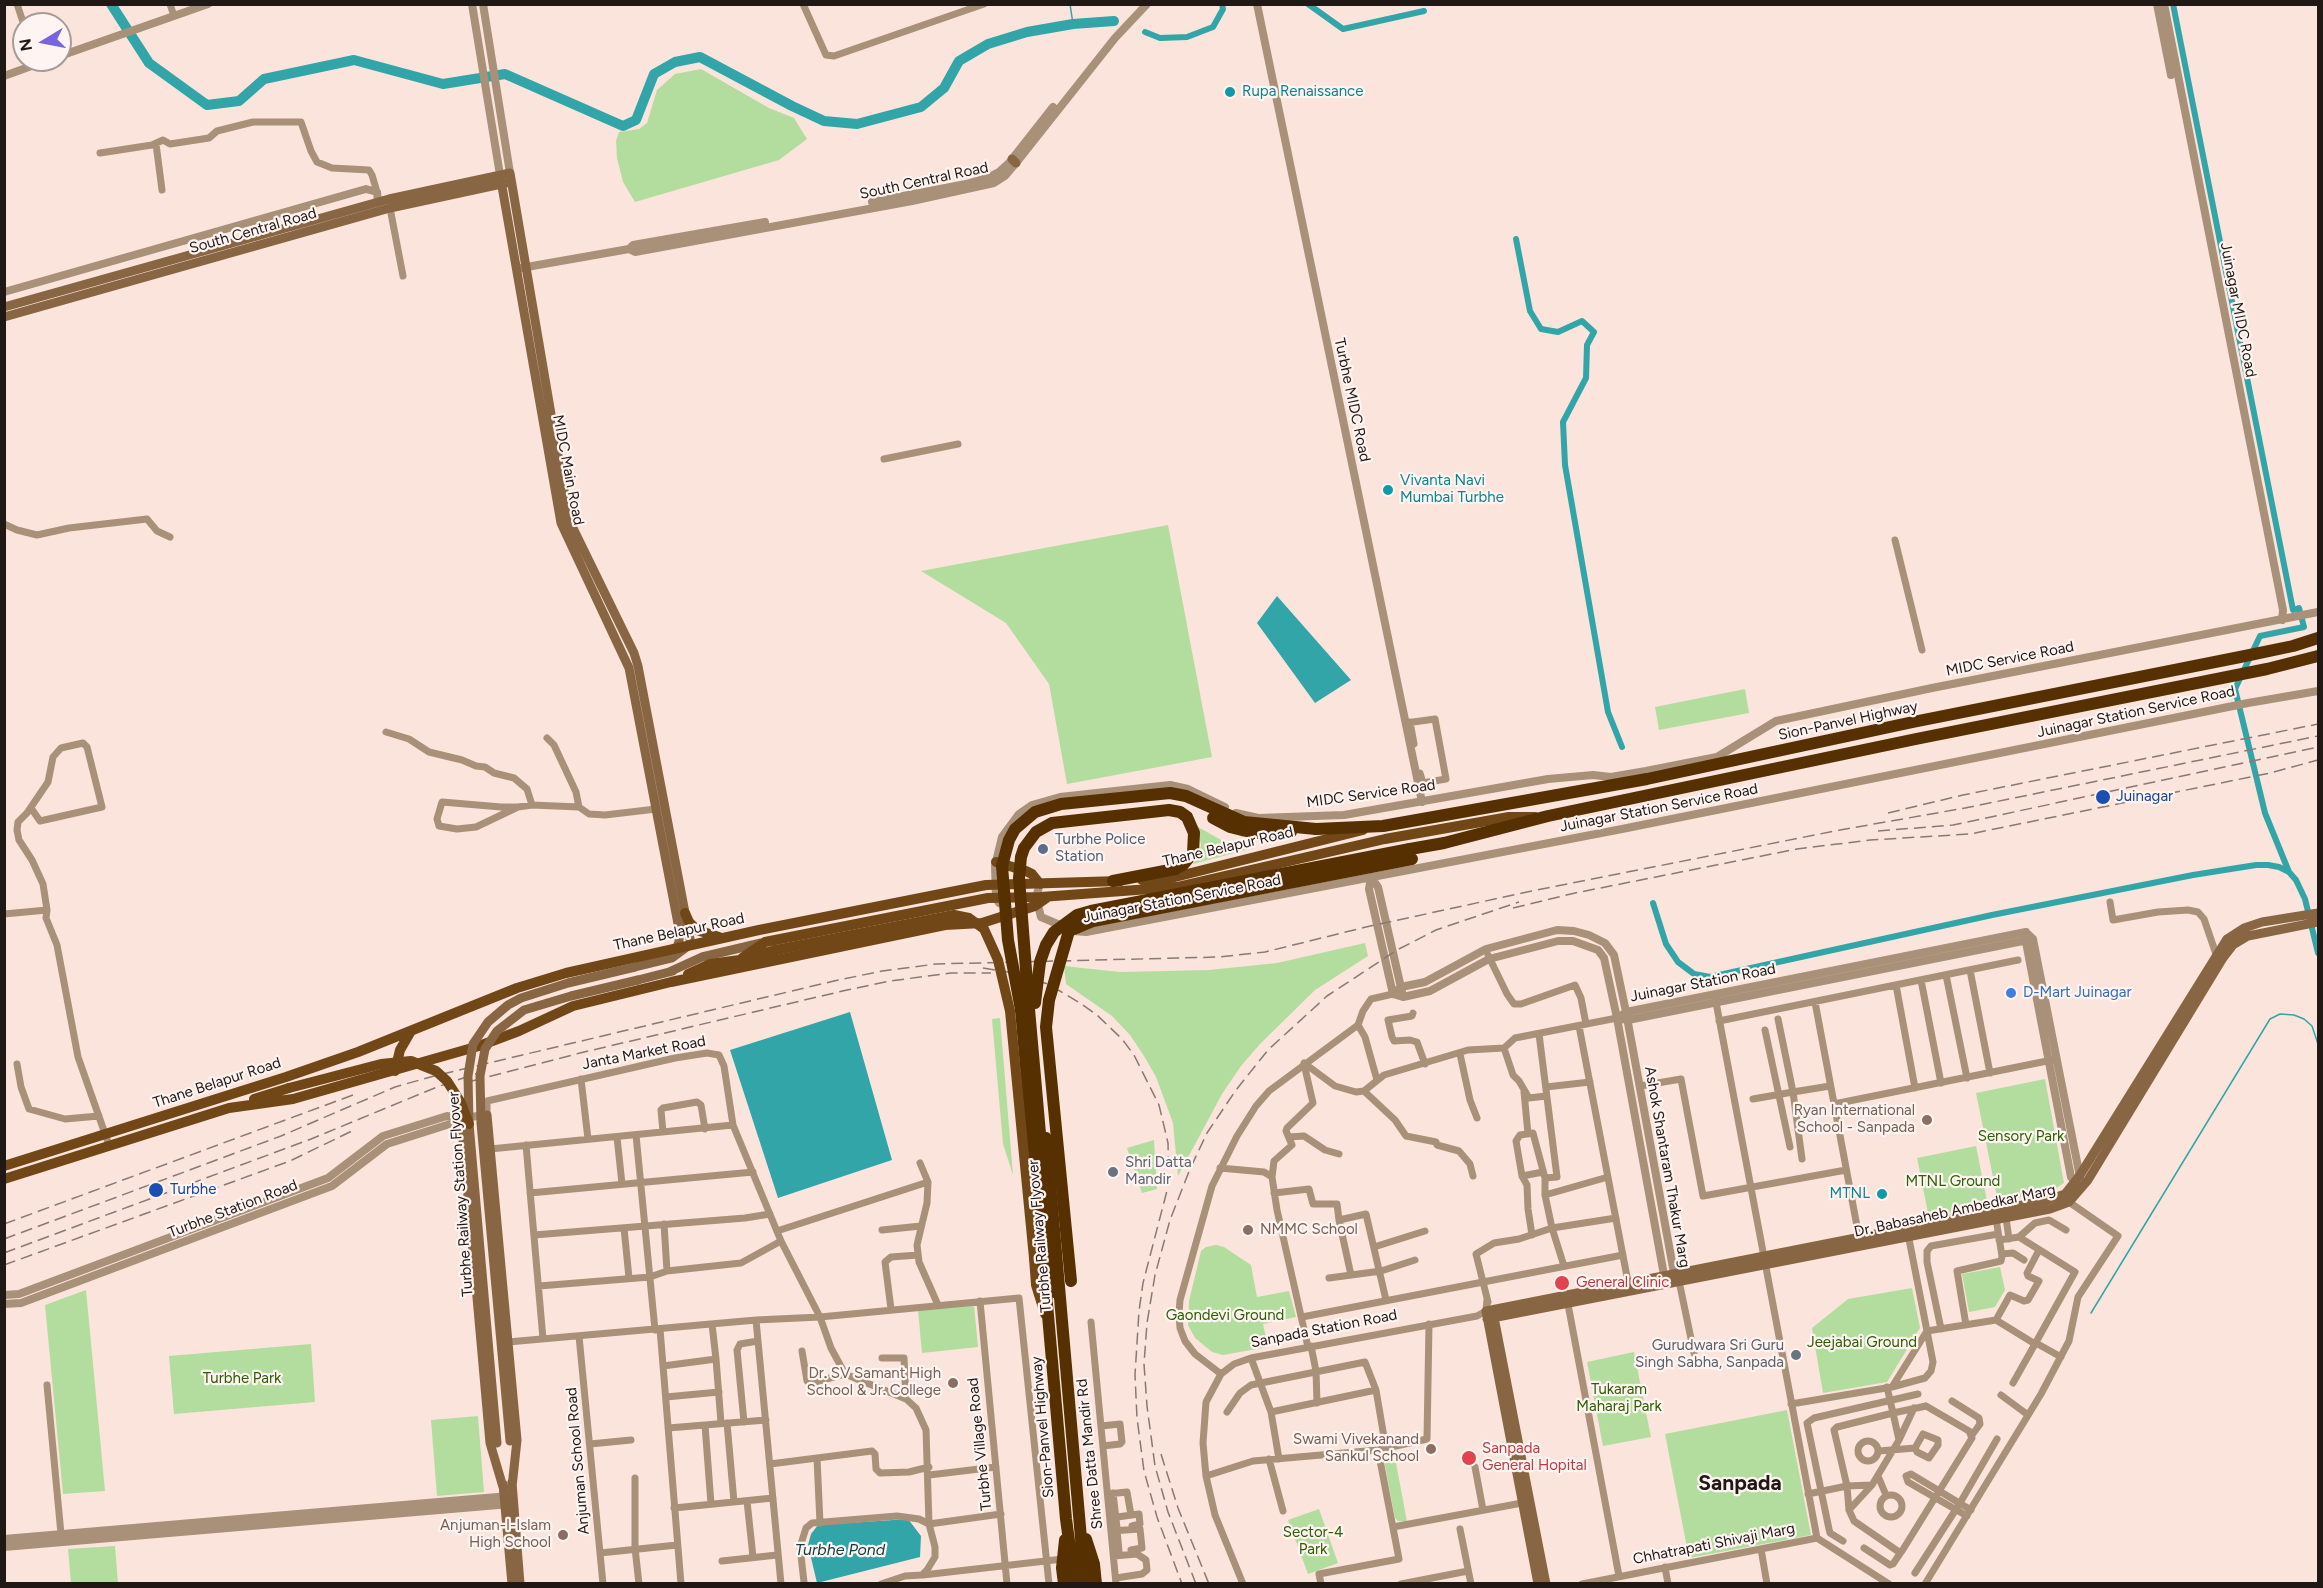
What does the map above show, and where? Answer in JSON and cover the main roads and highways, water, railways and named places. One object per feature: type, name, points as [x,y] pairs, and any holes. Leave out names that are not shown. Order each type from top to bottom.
[{"type":"highway","name":"Sion-Panvel Highway","points":[[1383,826],[1467,813],[1717,760],[2240,657],[2319,638]]},
{"type":"highway","points":[[1548,816],[2246,674],[2319,656]]},
{"type":"highway","points":[[2297,663],[2319,662]]},
{"type":"highway","name":"Turbhe Railway Flyover","points":[[1050,1332],[1009,867],[1015,843],[1021,834],[1039,818],[1050,814],[1170,800],[1184,803],[1230,827],[1242,830],[1278,833],[1383,826]]},
{"type":"highway","points":[[1062,1308],[1054,1292],[1019,878],[1021,857],[1029,839],[1044,827],[1052,824],[1169,810],[1180,812],[1187,817],[1194,833],[1193,853],[1183,865],[1175,869],[1113,881]]},
{"type":"highway","name":"Turbhe Railway Flyover","points":[[1064,1331],[1071,1281],[1046,1026],[1049,1000],[1069,931],[1093,921],[1411,854],[1548,816]]},
{"type":"highway","name":"Turbhe Railway Flyover","points":[[1064,1331],[1035,1009],[1040,962],[1054,932],[1070,919],[1091,911],[1411,854]]},
{"type":"highway","name":"Sion-Panvel Highway","points":[[1064,1331],[1080,1518]]},
{"type":"highway","name":"Sion-Panvel Highway","points":[[1050,1332],[1066,1519],[1073,1564]]},
{"type":"highway","points":[[1075,1584],[1073,1564],[1080,1518]]},
{"type":"highway","points":[[1080,1518],[1094,1564],[1096,1584]]},
{"type":"highway","points":[[1064,1584],[1073,1564]]},
{"type":"highway","points":[[1073,1564],[1085,1584]]},
{"type":"main road","name":"South Central Road","points":[[4,307],[511,178]]},
{"type":"main road","name":"MIDC Main Road","points":[[511,178],[522,267],[561,523],[625,656],[648,741],[685,913],[677,947]]},
{"type":"main road","name":"South Central Road","points":[[4,317],[377,197],[501,180]]},
{"type":"main road","name":"MIDC Main Road","points":[[501,180],[522,267]]},
{"type":"main road","name":"MIDC Main Road","points":[[648,741],[656,808],[683,928],[691,944]]},
{"type":"main road","name":"Thane Belapur Road","points":[[4,1179],[229,1108],[292,1099],[395,1071],[504,1037],[573,1006],[670,977],[769,962],[945,925],[981,923],[1017,911],[1048,897],[1177,887],[1385,839],[1509,817],[1548,816]]},
{"type":"main road","name":"Thane Belapur Road","points":[[4,1166],[286,1077],[540,980],[666,955],[677,947],[941,893],[996,884],[1175,877],[1383,826]]},
{"type":"main road","points":[[996,861],[1032,874],[1040,884]]},
{"type":"main road","name":"Thane Belapur Road","points":[[765,942],[996,898],[1036,901]]},
{"type":"main road","points":[[685,913],[689,922],[697,930],[709,936],[723,938]]},
{"type":"main road","name":"Dr. Babasaheb Ambedkar Marg","points":[[1763,1260],[1859,1237],[2001,1219],[2050,1209],[2067,1198],[2079,1182],[2158,1056],[2233,945],[2263,927],[2319,913]]},
{"type":"main road","points":[[670,977],[710,964],[954,915],[969,918],[984,929],[998,960],[1010,1011],[1036,1285],[1050,1332]]},
{"type":"main road","name":"Dr. Babasaheb Ambedkar Marg","points":[[2079,1182],[2158,1056],[2216,954],[2227,939],[2244,928],[2319,922]]},
{"type":"main road","points":[[666,955],[683,928]]},
{"type":"main road","points":[[742,958],[765,942]]},
{"type":"main road","name":"Turbhe Railway Station Flyover","points":[[508,1496],[510,1441],[481,1123],[480,1076],[485,1049],[496,1031],[525,1010],[638,980],[670,977],[702,957],[765,942]]},
{"type":"main road","points":[[666,955],[691,944]]},
{"type":"main road","name":"Turbhe Railway Station Flyover","points":[[508,1496],[497,1443],[465,1121],[473,1044],[488,1022],[520,998],[568,983],[635,967],[666,955]]},
{"type":"main road","points":[[742,958],[769,962]]},
{"type":"main road","points":[[395,1071],[398,1054],[411,1030]]},
{"type":"main road","points":[[229,1108],[289,1088],[381,1064],[411,1061],[436,1071],[447,1081],[461,1102],[465,1121],[490,1443],[508,1496],[520,1584]]},
{"type":"main road","points":[[487,1115],[517,1440],[508,1496],[512,1584]]},
{"type":"main road","name":"Dr. Babasaheb Ambedkar Marg","points":[[1672,1278],[1908,1232],[2048,1200],[2067,1198]]},
{"type":"main road","points":[[1567,1298],[1628,1282],[1672,1278]]},
{"type":"main road","points":[[1490,1314],[1672,1278]]},
{"type":"main road","points":[[1490,1314],[1538,1584]]},
{"type":"main road","points":[[1490,1314],[1546,1584]]},
{"type":"water","points":[[1277,596],[1351,680],[1315,703],[1257,623]]},
{"type":"water","points":[[850,1012],[892,1160],[778,1198],[730,1050]]},
{"type":"water","name":"Turbhe Pond","points":[[908,1519],[921,1536],[920,1557],[817,1583],[808,1545],[811,1534],[818,1525]]},
{"type":"waterway","points":[[111,4],[149,63],[207,105],[239,101],[264,79],[354,60],[443,84],[505,74],[623,126],[636,120],[654,74],[675,62],[700,57],[824,121],[857,124],[921,107],[944,88],[959,61],[988,44],[1027,32],[1073,24],[1114,21]]},
{"type":"waterway","points":[[1070,4],[1073,24]]},
{"type":"waterway","points":[[1145,32],[1160,38],[1187,37],[1213,27],[1223,9],[1222,4]]},
{"type":"waterway","points":[[1308,4],[1343,29],[1424,11]]},
{"type":"waterway","points":[[2173,4],[2293,610],[2299,608],[2304,627],[2260,636],[2235,689],[2265,813],[2289,872]]},
{"type":"waterway","points":[[1516,239],[1530,311],[1541,329],[1558,332],[1582,321],[1594,332],[1587,345],[1586,378],[1563,422],[1565,465],[1608,712],[1622,747]]},
{"type":"waterway","points":[[1653,903],[1666,944],[1678,962],[1694,974],[1710,977],[1992,915],[2193,875],[2268,865],[2289,872],[2296,880],[2305,899],[2318,953]]},
{"type":"waterway","points":[[2091,1313],[2270,1019],[2280,1014],[2294,1015],[2304,1019],[2312,1026],[2318,1044]]},
{"type":"railway","points":[[1888,813],[1963,795],[2318,724]]},
{"type":"railway","points":[[4,1239],[281,1136],[395,1087],[834,981],[882,971],[936,964],[1219,957],[1265,952],[1366,927],[1527,892],[1840,830],[1965,808],[2318,736]]},
{"type":"railway","points":[[1878,831],[1953,825],[2318,747]]},
{"type":"railway","points":[[1513,908],[1575,893],[1797,849],[1870,840],[1970,834],[2270,773],[2318,760]]},
{"type":"railway","points":[[1196,1584],[1168,1512],[1155,1466],[1144,1364],[1147,1323],[1155,1275],[1170,1220],[1207,1133],[1236,1090],[1268,1050],[1327,996],[1397,950],[1436,930],[1519,902]]},
{"type":"railway","points":[[983,968],[1008,972],[1048,984],[1097,1015],[1122,1039],[1134,1055],[1159,1105],[1168,1143],[1169,1183],[1143,1283],[1139,1311],[1135,1375],[1137,1418],[1144,1471],[1157,1517],[1182,1584]]},
{"type":"railway","points":[[472,1081],[580,1053],[890,981],[951,973],[991,973]]},
{"type":"railway","points":[[4,1253],[311,1139],[437,1087],[478,1073]]},
{"type":"railway","points":[[4,1224],[353,1095]]},
{"type":"railway","points":[[4,1265],[290,1161],[356,1129]]},
{"type":"railway","points":[[1161,1454],[1178,1508],[1209,1584]]},
{"type":"place","name":"Rupa Renaissance","points":[[1230,92]]},
{"type":"place","name":"Vivanta Navi Mumbai Turbhe","points":[[1388,490]]},
{"type":"place","name":"Juinagar","points":[[2103,797]]},
{"type":"place","name":"Turbhe Police Station","points":[[1043,849]]},
{"type":"place","name":"D-Mart Juinagar","points":[[2011,993]]},
{"type":"place","name":"Ryan International School - Sanpada","points":[[1927,1120]]},
{"type":"place","name":"Shri Datta Mandir","points":[[1113,1172]]},
{"type":"place","name":"Turbhe","points":[[156,1190]]},
{"type":"place","name":"MTNL","points":[[1882,1194]]},
{"type":"place","name":"NMMC School","points":[[1248,1230]]},
{"type":"place","name":"General Clinic","points":[[1562,1283]]},
{"type":"place","name":"Gurudwara Sri Guru Singh Sabha, Sanpada","points":[[1796,1355]]},
{"type":"place","name":"Dr. SV Samant High School & Jr. College","points":[[953,1383]]},
{"type":"place","name":"Swami Vivekanand Sankul School","points":[[1431,1449]]},
{"type":"place","name":"Sanpada General Hopital","points":[[1469,1458]]},
{"type":"place","name":"Anjuman-I-Islam High School","points":[[563,1535]]},
{"type":"district","name":"Sanpada","points":[[1740,1484]]},
{"type":"park label","name":"Sensory Park","points":[[2021,1137]]},
{"type":"park label","name":"MTNL Ground","points":[[1953,1182]]},
{"type":"park label","name":"Gaondevi Ground","points":[[1225,1316]]},
{"type":"park label","name":"Jeejabai Ground","points":[[1862,1343]]},
{"type":"park label","name":"Turbhe Park","points":[[242,1379]]},
{"type":"park label","name":"Tukaram Maharaj Park","points":[[1619,1398]]},
{"type":"park label","name":"Sector-4 Park","points":[[1313,1542]]}]
